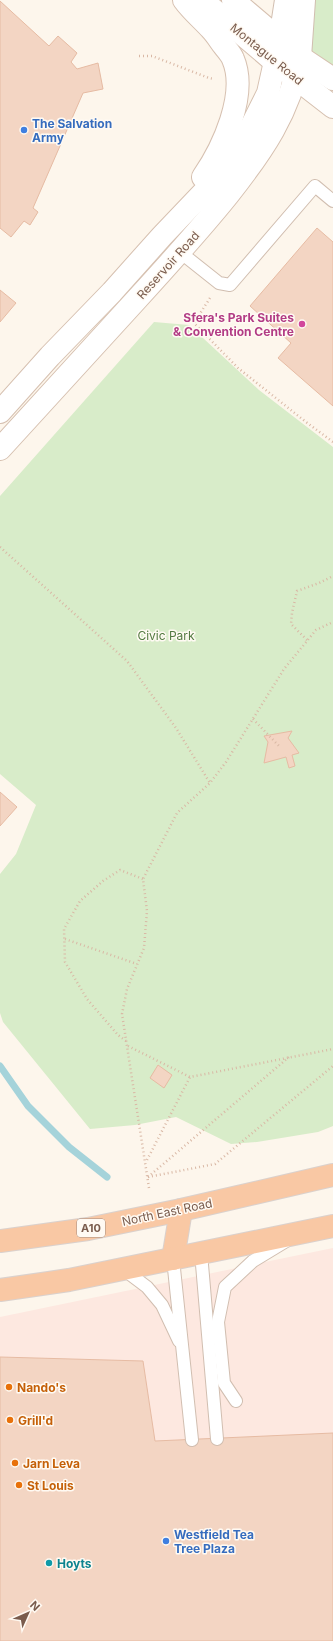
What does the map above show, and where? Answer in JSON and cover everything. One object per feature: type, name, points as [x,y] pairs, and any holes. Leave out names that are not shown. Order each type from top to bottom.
[{"type":"highway","name":"North East Road","points":[[0,1241],[88,1229],[181,1210],[333,1175]]},
{"type":"highway","points":[[181,1210],[201,1253]]},
{"type":"highway","points":[[173,1259],[181,1210]]},
{"type":"highway","points":[[0,1290],[69,1280],[333,1226]]},
{"type":"main road","points":[[112,292],[129,263],[196,186],[213,162],[226,135],[233,114],[238,80],[233,58],[212,30],[184,0]]},
{"type":"main road","name":"Montague Road","points":[[202,0],[275,62],[333,79]]},
{"type":"main road","name":"Montague Road","points":[[233,0],[280,39],[299,68],[333,107]]},
{"type":"main road","name":"Reservoir Road","points":[[0,412],[50,356],[112,292],[162,236],[223,172],[245,139],[268,93],[280,39],[286,0]]},
{"type":"main road","name":"Reservoir Road","points":[[0,449],[180,252],[258,158],[277,125],[299,68],[304,0]]},
{"type":"lane","points":[[180,252],[219,283],[230,286],[315,186],[333,201]]},
{"type":"lane","points":[[236,1401],[224,1383],[218,1322],[225,1287],[253,1261],[299,1233]]},
{"type":"lane","points":[[201,1253],[217,1438]]},
{"type":"lane","points":[[173,1259],[192,1440]]},
{"type":"lane","points":[[123,1269],[147,1288],[162,1305],[183,1352]]},
{"type":"path","points":[[139,56],[152,56],[209,78],[218,79]]},
{"type":"path","points":[[219,283],[194,323],[238,368],[333,442]]},
{"type":"path","points":[[0,547],[128,662],[176,728],[210,783]]},
{"type":"path","points":[[308,640],[291,624],[297,591],[333,576]]},
{"type":"path","points":[[149,1188],[122,1014],[127,989],[144,948],[147,911],[143,879],[177,813],[210,783],[226,762],[284,669],[316,630],[333,622]]},
{"type":"path","points":[[253,719],[279,746]]},
{"type":"path","points":[[143,879],[120,870],[103,881],[80,901],[64,929],[65,962],[87,999],[127,1044],[190,1077],[333,1049]]},
{"type":"path","points":[[65,939],[137,964]]},
{"type":"path","points":[[148,1177],[290,1057]]},
{"type":"path","points":[[148,1177],[215,1164],[333,1066]]},
{"type":"path","points":[[146,1161],[190,1077]]},
{"type":"shaded area","name":"Westfield Tea Tree Plaza","points":[[333,1248],[333,1641],[0,1641],[0,1317]]},
{"type":"green space","points":[[304,0],[333,0],[333,79],[300,57]]},
{"type":"green space","name":"Civic Park","points":[[154,322],[189,325],[259,390],[333,447],[333,1126],[318,1132],[257,1142],[231,1144],[176,1117],[135,1125],[90,1129],[3,1022],[0,1013],[0,874],[16,854],[36,805],[0,774],[0,496]]},
{"type":"building","points":[[0,1],[49,46],[58,36],[77,53],[71,62],[77,69],[98,63],[103,89],[83,93],[33,208],[38,212],[30,225],[24,221],[11,237],[0,228]]},
{"type":"building","name":"Sfera's Park Suites & Convention Centre","points":[[317,228],[333,242],[333,406],[278,358],[291,343],[250,306]]},
{"type":"building","points":[[0,290],[16,303],[0,322]]},
{"type":"building","points":[[292,731],[288,738],[299,753],[292,755],[295,766],[289,768],[286,757],[264,763],[268,742],[264,736]]},
{"type":"building","points":[[0,792],[17,807],[0,826]]},
{"type":"building","points":[[158,1065],[172,1075],[164,1088],[150,1078]]},
{"type":"building","name":"Westfield Tea Tree Plaza","points":[[0,1357],[143,1361],[155,1441],[333,1433],[333,1641],[0,1641]]},
{"type":"waterway","points":[[0,1066],[28,1106],[69,1147],[107,1177]]},
{"type":"place","name":"The Salvation Army","points":[[24,130]]},
{"type":"place","name":"Sfera's Park Suites & Convention Centre","points":[[302,324]]},
{"type":"place","name":"Nando's","points":[[9,1387]]},
{"type":"place","name":"Grill'd","points":[[10,1420]]},
{"type":"place","name":"Jarn Leva","points":[[15,1463]]},
{"type":"place","name":"St Louis","points":[[19,1485]]},
{"type":"place","name":"Westfield Tea Tree Plaza","points":[[166,1541]]},
{"type":"place","name":"Hoyts","points":[[49,1563]]}]
